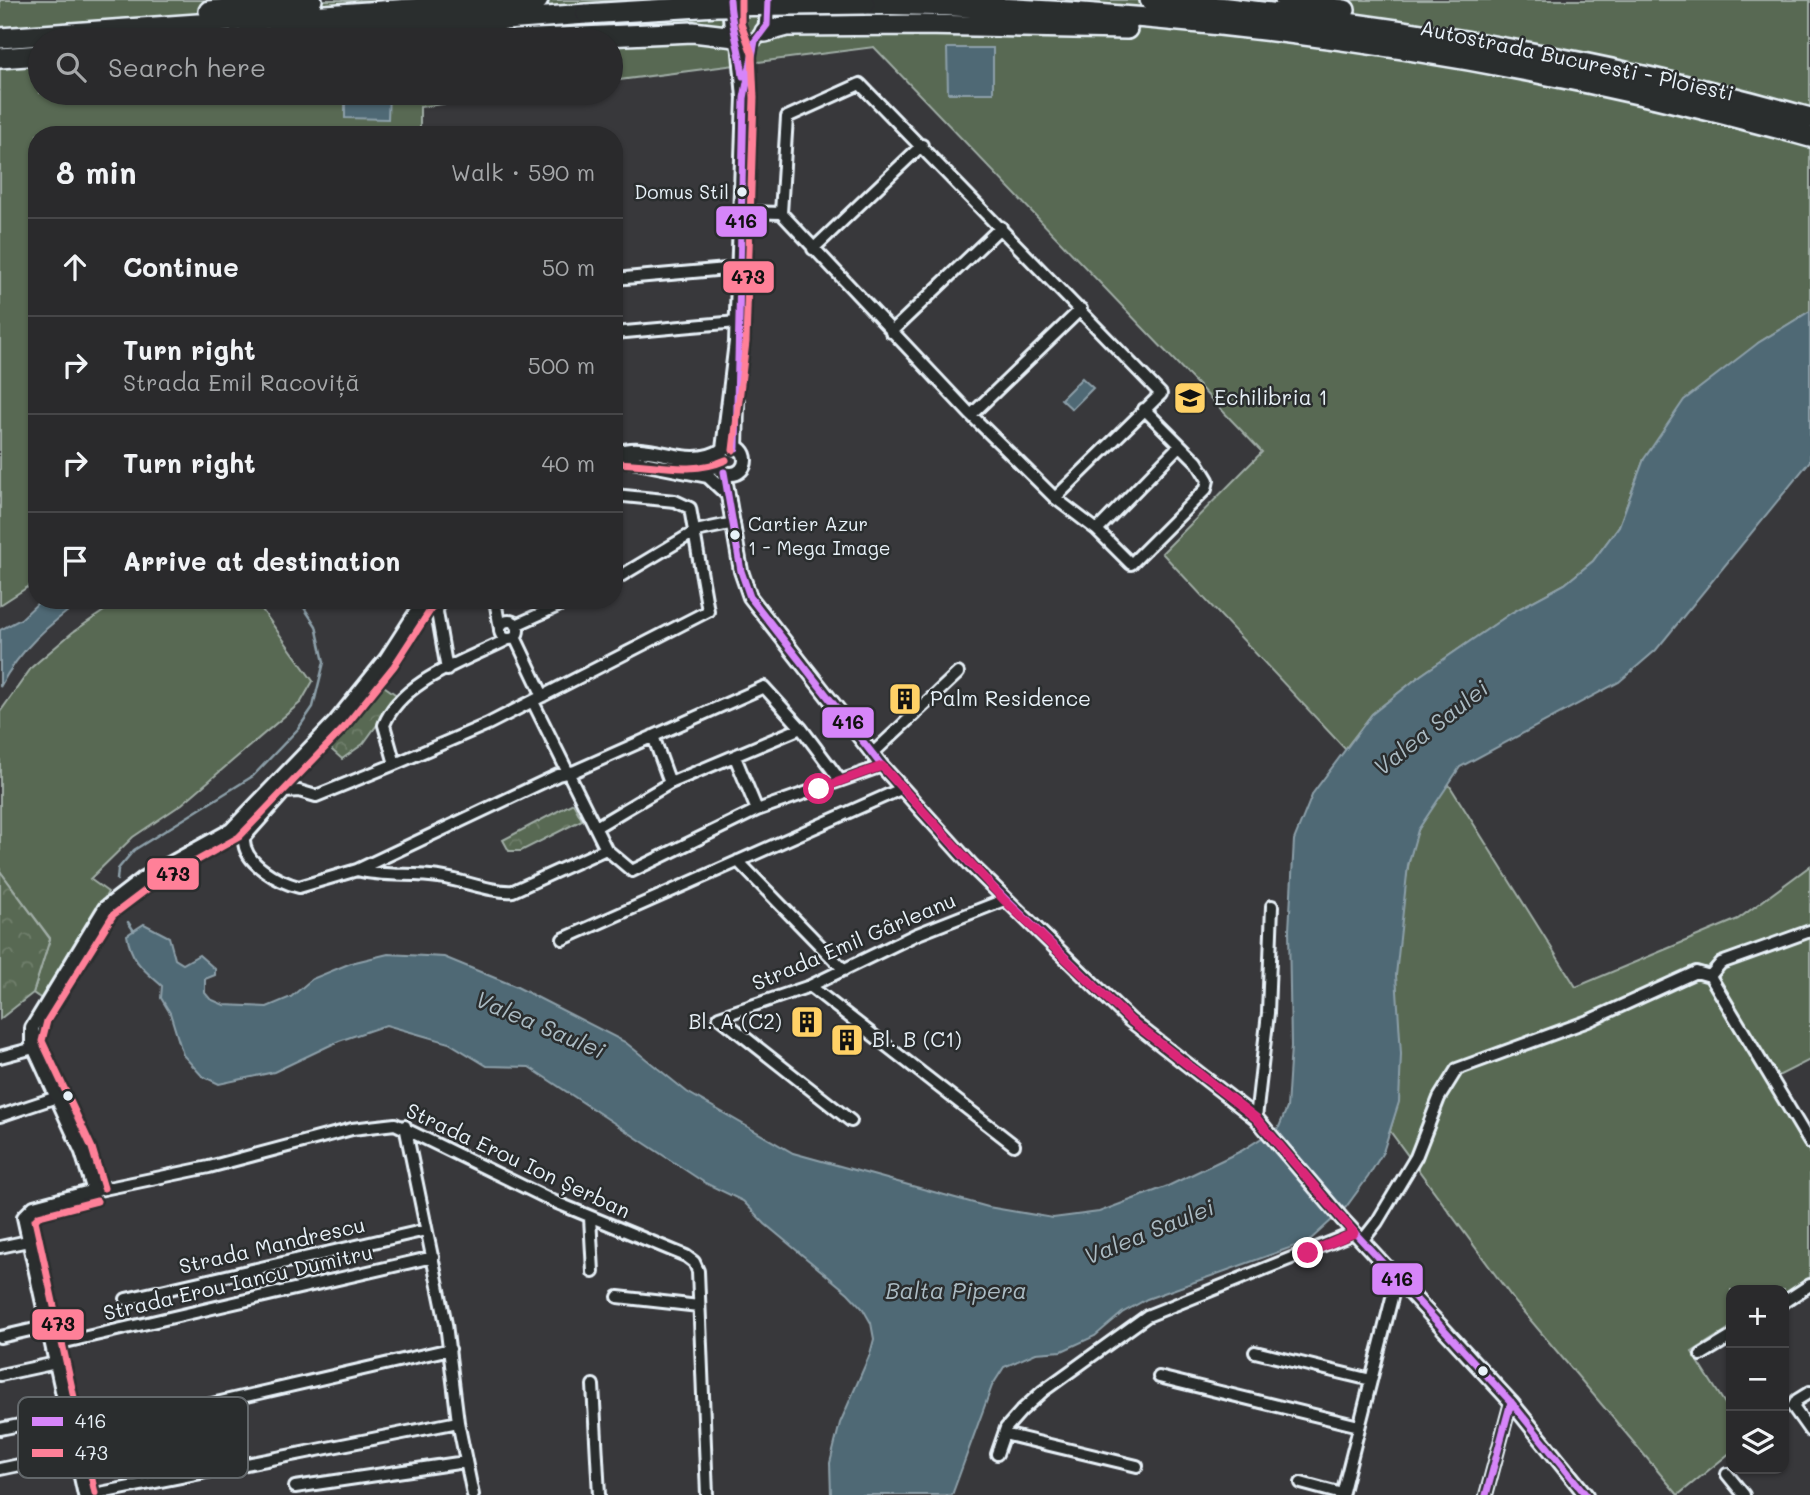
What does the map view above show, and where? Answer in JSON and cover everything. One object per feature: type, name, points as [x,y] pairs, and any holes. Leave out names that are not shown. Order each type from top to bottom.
[{"type":"highway","points":[[74,28],[113,21],[312,0]]},
{"type":"highway","points":[[136,28],[538,0]]},
{"type":"highway","name":"Autostrada Bucuresti - Ploiesti","points":[[1150,0],[1380,27],[1557,58],[1661,80],[1810,118]]},
{"type":"highway","points":[[1285,0],[1474,32],[1557,58]]},
{"type":"highway","name":"Autostrada Bucuresti - Ploiesti","points":[[402,28],[717,6],[865,4],[1071,11],[1248,28],[1386,46],[1562,77],[1810,136]]},
{"type":"highway","points":[[760,36],[787,26],[1048,25],[1386,46]]},
{"type":"highway","points":[[623,35],[693,32],[737,39]]},
{"type":"highway","points":[[0,38],[28,36]]},
{"type":"highway","points":[[0,58],[28,56]]},
{"type":"street","points":[[730,0],[731,27],[737,39],[744,98],[736,342],[727,449],[718,458],[726,471],[741,571],[750,597],[901,789],[1004,900],[1130,1020],[1268,1130],[1358,1237],[1511,1402],[1586,1495]]},
{"type":"street","points":[[744,98],[768,0]]},
{"type":"street","points":[[737,39],[760,36]]},
{"type":"street","points":[[777,213],[787,117],[860,84],[1161,394],[1055,498]]},
{"type":"street","points":[[813,249],[922,145]]},
{"type":"street","points":[[739,212],[777,213],[971,415],[1055,498],[1097,530],[1131,564],[1206,489],[1208,480],[1197,462],[1144,409]]},
{"type":"street","points":[[891,332],[1001,227]]},
{"type":"street","points":[[623,278],[738,268]]},
{"type":"street","points":[[971,415],[1081,309]]},
{"type":"street","points":[[623,332],[737,322]]},
{"type":"street","points":[[1097,530],[1179,446]]},
{"type":"street","points":[[623,452],[631,450],[695,459],[727,449],[743,453],[745,461],[726,471],[623,454]]},
{"type":"street","points":[[623,459],[708,476],[720,484],[730,500]]},
{"type":"street","points":[[623,498],[684,503],[690,509],[708,611],[538,699],[395,764],[316,796],[299,791],[285,792],[244,838],[246,852],[255,863],[291,885],[310,885],[357,870],[568,772],[764,687],[801,728],[840,780]]},
{"type":"street","points":[[623,574],[696,531],[734,523]]},
{"type":"street","points":[[64,1397],[24,1217],[29,1210],[94,1191],[82,1152],[34,1048],[31,1033],[38,1016],[105,908],[144,878],[231,830],[335,722],[386,659],[418,609]]},
{"type":"street","points":[[438,609],[447,670]]},
{"type":"street","points":[[497,609],[503,637],[511,638]]},
{"type":"street","points":[[516,625],[551,609]]},
{"type":"street","points":[[395,764],[386,735],[387,718],[415,685],[511,638],[518,630],[516,625],[508,621],[500,629]]},
{"type":"street","points":[[511,638],[568,772],[606,849],[632,871],[757,810],[882,766]]},
{"type":"street","points":[[872,754],[958,673]]},
{"type":"street","points":[[596,827],[670,783],[801,728]]},
{"type":"street","points":[[653,736],[670,783]]},
{"type":"street","points":[[735,757],[757,810]]},
{"type":"street","points":[[563,939],[901,789]]},
{"type":"street","points":[[357,870],[434,876],[471,882],[501,892],[513,891],[606,849]]},
{"type":"street","points":[[738,861],[844,970]]},
{"type":"street","name":"Strada Emil Gârleanu","points":[[850,1121],[719,1020],[741,1007],[766,1003],[810,986],[915,936],[1004,900]]},
{"type":"street","points":[[1256,1118],[1266,1035],[1272,906]]},
{"type":"street","points":[[1710,976],[1721,963],[1810,931]]},
{"type":"street","points":[[997,1454],[1004,1434],[1022,1410],[1043,1391],[1147,1316],[1358,1237],[1377,1222],[1416,1157],[1439,1098],[1457,1069],[1598,1017],[1692,974],[1710,976]]},
{"type":"street","points":[[1710,976],[1809,1141]]},
{"type":"street","points":[[810,986],[1014,1146]]},
{"type":"street","points":[[0,1057],[34,1048]]},
{"type":"street","points":[[0,1116],[57,1097]]},
{"type":"street","name":"Strada Erou Ion Șerban","points":[[94,1191],[209,1167],[352,1129],[387,1123],[405,1126],[590,1217],[694,1262],[698,1271],[707,1495]]},
{"type":"street","points":[[405,1126],[450,1349],[458,1422],[473,1495]]},
{"type":"street","points":[[590,1217],[593,1272]]},
{"type":"street","name":"Strada Mandrescu","points":[[126,1298],[426,1230]]},
{"type":"street","points":[[0,1247],[28,1241]]},
{"type":"street","name":"Strada Erou Iancu Dumitru","points":[[52,1345],[433,1257]]},
{"type":"street","points":[[1301,1483],[1342,1494],[1397,1278]]},
{"type":"street","points":[[1789,1299],[1810,1285]]},
{"type":"street","points":[[618,1297],[699,1306]]},
{"type":"street","points":[[0,1337],[48,1326]]},
{"type":"street","points":[[1701,1355],[1726,1340]]},
{"type":"street","points":[[242,1397],[450,1349]]},
{"type":"street","points":[[1255,1352],[1371,1380]]},
{"type":"street","points":[[0,1375],[56,1363]]},
{"type":"street","points":[[1159,1377],[1359,1426]]},
{"type":"street","points":[[593,1385],[599,1495]]},
{"type":"street","points":[[1810,1392],[1789,1402],[1810,1432]]},
{"type":"street","points":[[1486,1495],[1511,1402]]},
{"type":"street","points":[[248,1463],[458,1422]]},
{"type":"street","points":[[0,1429],[18,1425]]},
{"type":"street","points":[[1004,1434],[1137,1466]]},
{"type":"street","points":[[295,1486],[465,1462]]},
{"type":"street","points":[[0,1469],[18,1465]]},
{"type":"street","points":[[1727,1474],[1744,1495]]},
{"type":"street","points":[[83,1478],[88,1495],[174,1478]]},
{"type":"green space","points":[[0,0],[1810,0],[1810,311],[1758,343],[1644,459],[1619,526],[1593,561],[1565,584],[1511,613],[1421,675],[1372,714],[1345,749],[1162,553],[1262,452],[874,47],[623,79],[623,28],[28,28],[28,105],[435,105],[420,107],[420,126],[28,126],[28,587],[0,605]]},
{"type":"green space","points":[[107,609],[261,609],[313,681],[301,702],[182,804],[133,837],[90,879],[108,892],[46,1002],[33,993],[50,938],[0,871],[0,712],[32,667],[73,632]]},
{"type":"green space","points":[[378,682],[398,696],[363,744],[342,759],[324,743]]},
{"type":"green space","points":[[1448,783],[1576,987],[1738,919],[1810,866],[1810,1060],[1770,1080],[1810,1150],[1810,1279],[1789,1292],[1789,1285],[1726,1285],[1726,1330],[1692,1352],[1726,1405],[1726,1456],[1678,1495],[1516,1303],[1390,1131],[1399,1073],[1396,963],[1400,923],[1414,841],[1429,811]]},
{"type":"green space","points":[[573,803],[582,820],[521,851],[509,851],[503,840]]},
{"type":"green space","points":[[0,871],[50,939],[33,993],[0,1019]]},
{"type":"water","points":[[947,48],[993,48],[993,93],[948,93]]},
{"type":"water","points":[[345,105],[389,105],[388,119],[345,118]]},
{"type":"water","name":"Balta Pipera","points":[[1810,311],[1810,461],[1656,650],[1619,682],[1460,767],[1418,830],[1408,865],[1396,975],[1401,1054],[1399,1102],[1383,1152],[1368,1177],[1346,1207],[1309,1241],[1147,1299],[1122,1313],[1095,1336],[1062,1351],[1036,1353],[1004,1367],[992,1386],[952,1495],[831,1495],[830,1463],[840,1423],[870,1354],[874,1339],[871,1323],[863,1309],[848,1293],[765,1224],[743,1201],[705,1183],[529,1067],[487,1066],[449,1043],[386,1025],[339,1041],[274,1072],[219,1084],[202,1076],[183,1055],[170,1013],[161,998],[162,986],[131,952],[127,935],[144,924],[169,937],[175,959],[183,964],[199,955],[215,969],[215,975],[205,979],[205,993],[210,999],[224,1005],[267,1007],[291,997],[312,979],[351,963],[388,954],[444,957],[517,987],[625,1042],[687,1092],[793,1153],[988,1207],[1053,1218],[1099,1212],[1168,1186],[1241,1151],[1279,1127],[1287,1108],[1291,1046],[1289,930],[1294,840],[1313,793],[1372,714],[1421,675],[1511,613],[1565,584],[1593,561],[1619,526],[1644,459],[1684,400],[1758,343]]},
{"type":"water","points":[[1082,378],[1093,388],[1072,409],[1061,399]]},
{"type":"water","points":[[32,609],[70,609],[26,649],[0,687],[0,630],[21,619]]},
{"type":"waterway","name":"Valea Saulei","points":[[117,880],[118,869],[134,850],[253,776],[298,729],[313,707],[324,662],[316,626],[305,609]]},
{"type":"waterway","name":"Valea Saulei","points":[[128,922],[134,931]]},
{"type":"transit line","name":"416","points":[[730,0],[743,76]]},
{"type":"transit line","name":"473","points":[[733,450],[746,342],[754,98],[752,54],[741,24],[741,0]]},
{"type":"transit line","name":"416","points":[[736,448],[744,98],[755,41],[767,25],[768,0]]},
{"type":"transit line","name":"473","points":[[623,464],[685,468],[712,465],[726,460]]},
{"type":"transit line","name":"416","points":[[724,472],[741,571],[750,597],[882,766],[972,866],[1130,1020],[1256,1118],[1343,1220],[1511,1402],[1586,1495]]},
{"type":"transit line","name":"473","points":[[104,1188],[92,1148],[42,1041],[47,1021],[113,915],[150,887],[239,837],[343,729],[394,666],[431,609]]},
{"type":"transit line","name":"473","points":[[74,1397],[35,1220],[39,1216],[97,1201]]},
{"type":"transit line","name":"416","points":[[1486,1495],[1511,1402]]},
{"type":"transit line","name":"473","points":[[92,1478],[95,1493]]},
{"type":"place","name":"Domus Stil","points":[[742,192]]},
{"type":"place","name":"Echilibria 1","points":[[1190,398]]},
{"type":"place","name":"Cartier Azur 1 - Mega Image","points":[[735,535]]},
{"type":"place","name":"Palm Residence","points":[[905,699]]},
{"type":"place","name":"Bl. A (C2)","points":[[807,1022]]},
{"type":"place","name":"Bl. B (C1)","points":[[847,1040]]},
{"type":"route","points":[[819,789],[882,766],[1004,900],[1130,1020],[1256,1118],[1354,1233],[1308,1253]]}]
